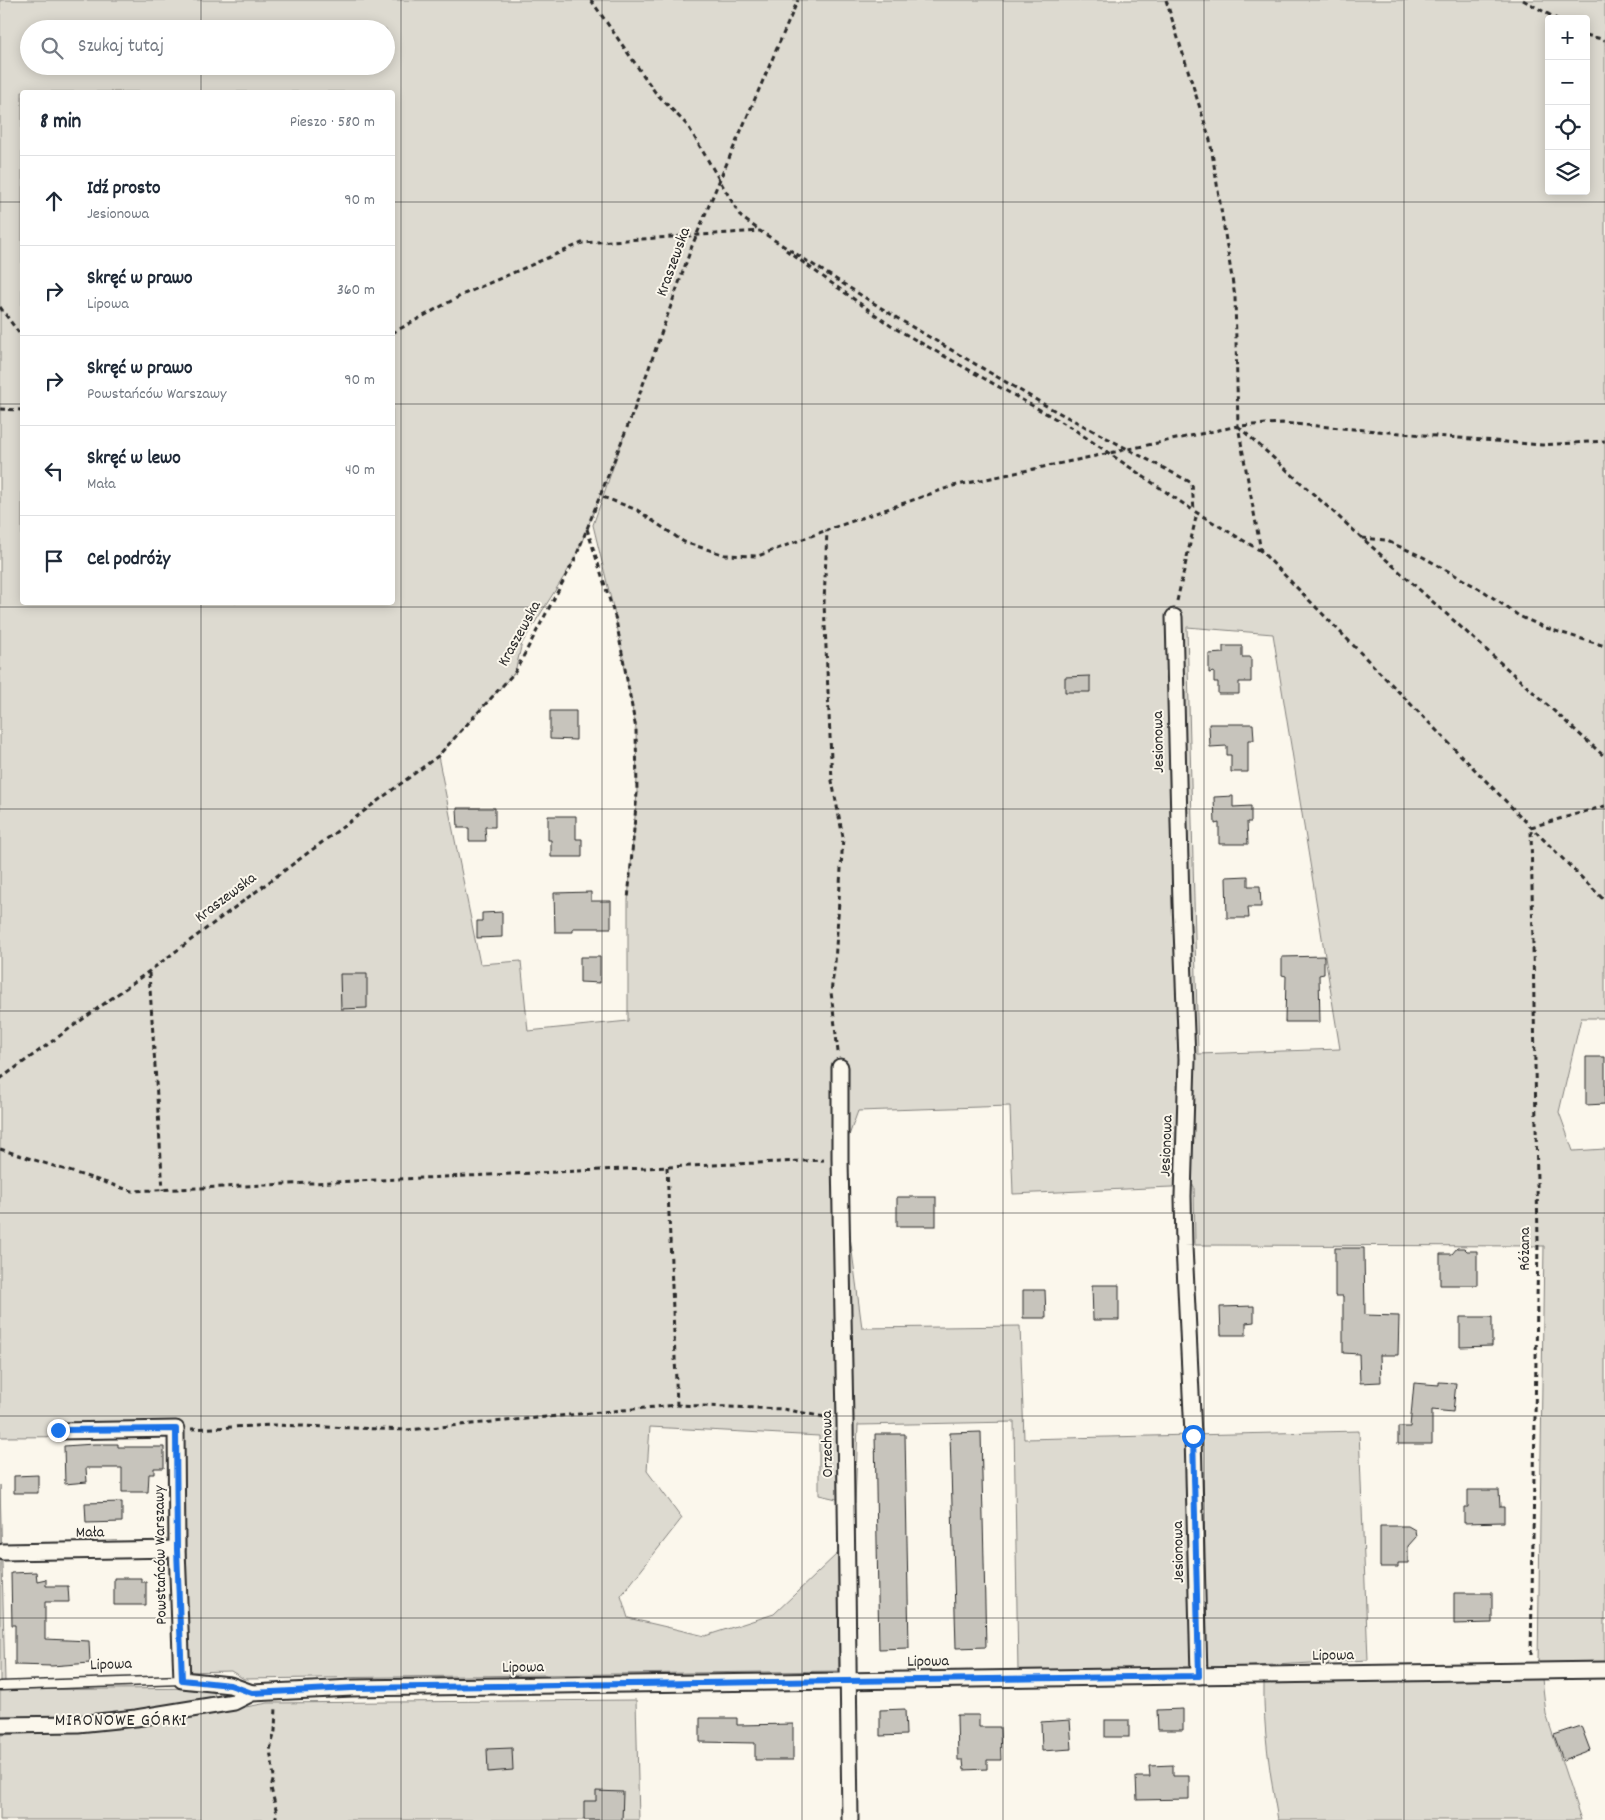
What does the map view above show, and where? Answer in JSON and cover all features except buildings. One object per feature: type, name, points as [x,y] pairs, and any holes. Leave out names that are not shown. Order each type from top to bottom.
[{"type":"street","name":"Jesionowa","points":[[1174,617],[1187,1058],[1183,1196],[1184,1246],[1193,1436],[1199,1676]]},
{"type":"street","name":"Orzechowa","points":[[840,1067],[850,1820]]},
{"type":"street","points":[[58,1430],[176,1429]]},
{"type":"street","name":"Powstańców Warszawy","points":[[176,1429],[177,1549],[182,1680]]},
{"type":"street","name":"Mała","points":[[3,1552],[177,1549]]},
{"type":"street","name":"Lipowa","points":[[0,1725],[78,1724],[136,1718],[234,1702],[252,1693],[352,1688],[1605,1670]]},
{"type":"street","name":"Lipowa","points":[[182,1680],[230,1685],[252,1693]]},
{"type":"lane","name":"Lipowa","points":[[0,1686],[182,1680]]},
{"type":"path","points":[[591,0],[655,92],[688,126],[741,217],[890,326],[1072,428],[1195,512],[1262,550],[1605,901]]},
{"type":"path","name":"Kraszewska","points":[[0,1079],[148,972],[438,756],[515,672],[575,560],[634,410],[697,235],[798,0]]},
{"type":"path","points":[[1166,0],[1210,140],[1235,297],[1238,426],[1262,550]]},
{"type":"path","points":[[1523,0],[1550,15]]},
{"type":"path","points":[[1590,36],[1605,40]]},
{"type":"path","points":[[395,331],[464,294],[582,243],[760,231],[897,318],[1050,408],[1192,483],[1195,512],[1174,617]]},
{"type":"path","points":[[0,308],[20,334]]},
{"type":"path","points":[[0,409],[20,410]]},
{"type":"path","points":[[603,497],[637,510],[684,542],[725,555],[758,556],[953,486],[1238,426],[1282,423],[1542,445],[1605,441]]},
{"type":"path","points":[[1238,426],[1605,757]]},
{"type":"path","points":[[587,528],[616,620],[636,729],[637,793],[628,900]]},
{"type":"path","points":[[827,530],[824,603],[832,781],[843,836],[835,963],[831,992],[840,1067]]},
{"type":"path","points":[[1362,538],[1385,540],[1423,558],[1485,592],[1519,616],[1537,624],[1605,646]]},
{"type":"path","points":[[1531,827],[1605,806]]},
{"type":"path","name":"Różana","points":[[1531,827],[1538,1242],[1531,1671]]},
{"type":"path","points":[[148,972],[163,1190]]},
{"type":"path","points":[[0,1149],[132,1191],[840,1160]]},
{"type":"path","points":[[667,1167],[677,1405]]},
{"type":"path","points":[[176,1429],[274,1425],[407,1430],[677,1405],[783,1409],[845,1420]]},
{"type":"path","points":[[275,1820],[277,1813],[270,1788],[274,1777],[270,1750],[275,1730],[277,1691]]},
{"type":"shaded area","points":[[0,0],[1605,0],[1605,1018],[1581,1018],[1559,1112],[1573,1151],[1605,1149],[1605,1663],[1538,1663],[1544,1246],[1195,1245],[1194,1186],[1013,1194],[1010,1106],[858,1111],[840,1160],[862,1328],[1020,1326],[1024,1439],[1359,1431],[1368,1660],[1199,1669],[1018,1672],[1014,1422],[858,1425],[855,1503],[819,1495],[819,1436],[650,1427],[647,1471],[682,1518],[621,1596],[628,1618],[705,1636],[774,1614],[838,1553],[839,1671],[244,1679],[231,1671],[188,1672],[184,1436],[0,1437]],"holes":[[[625,433],[593,525],[616,620],[636,729],[637,793],[628,900],[628,1021],[528,1031],[521,961],[480,964],[438,756],[515,672],[522,643],[575,559]],[[1187,627],[1273,634],[1340,1049],[1198,1054]]]},
{"type":"shaded area","points":[[0,1485],[5,1682],[1,1690],[212,1688],[216,1698],[150,1710],[0,1719]]},
{"type":"shaded area","points":[[1542,1679],[1546,1714],[1581,1820],[1278,1820],[1266,1735],[1264,1683]]},
{"type":"shaded area","points":[[636,1700],[639,1820],[0,1820],[0,1735],[83,1731],[150,1724],[268,1703]]},
{"type":"district","name":"MIRONOWE GÓRKI","points":[[121,1721]]},
{"type":"route","points":[[58,1430],[176,1429],[177,1549],[182,1680],[230,1685],[252,1693],[352,1688],[1199,1676],[1193,1436]]}]
